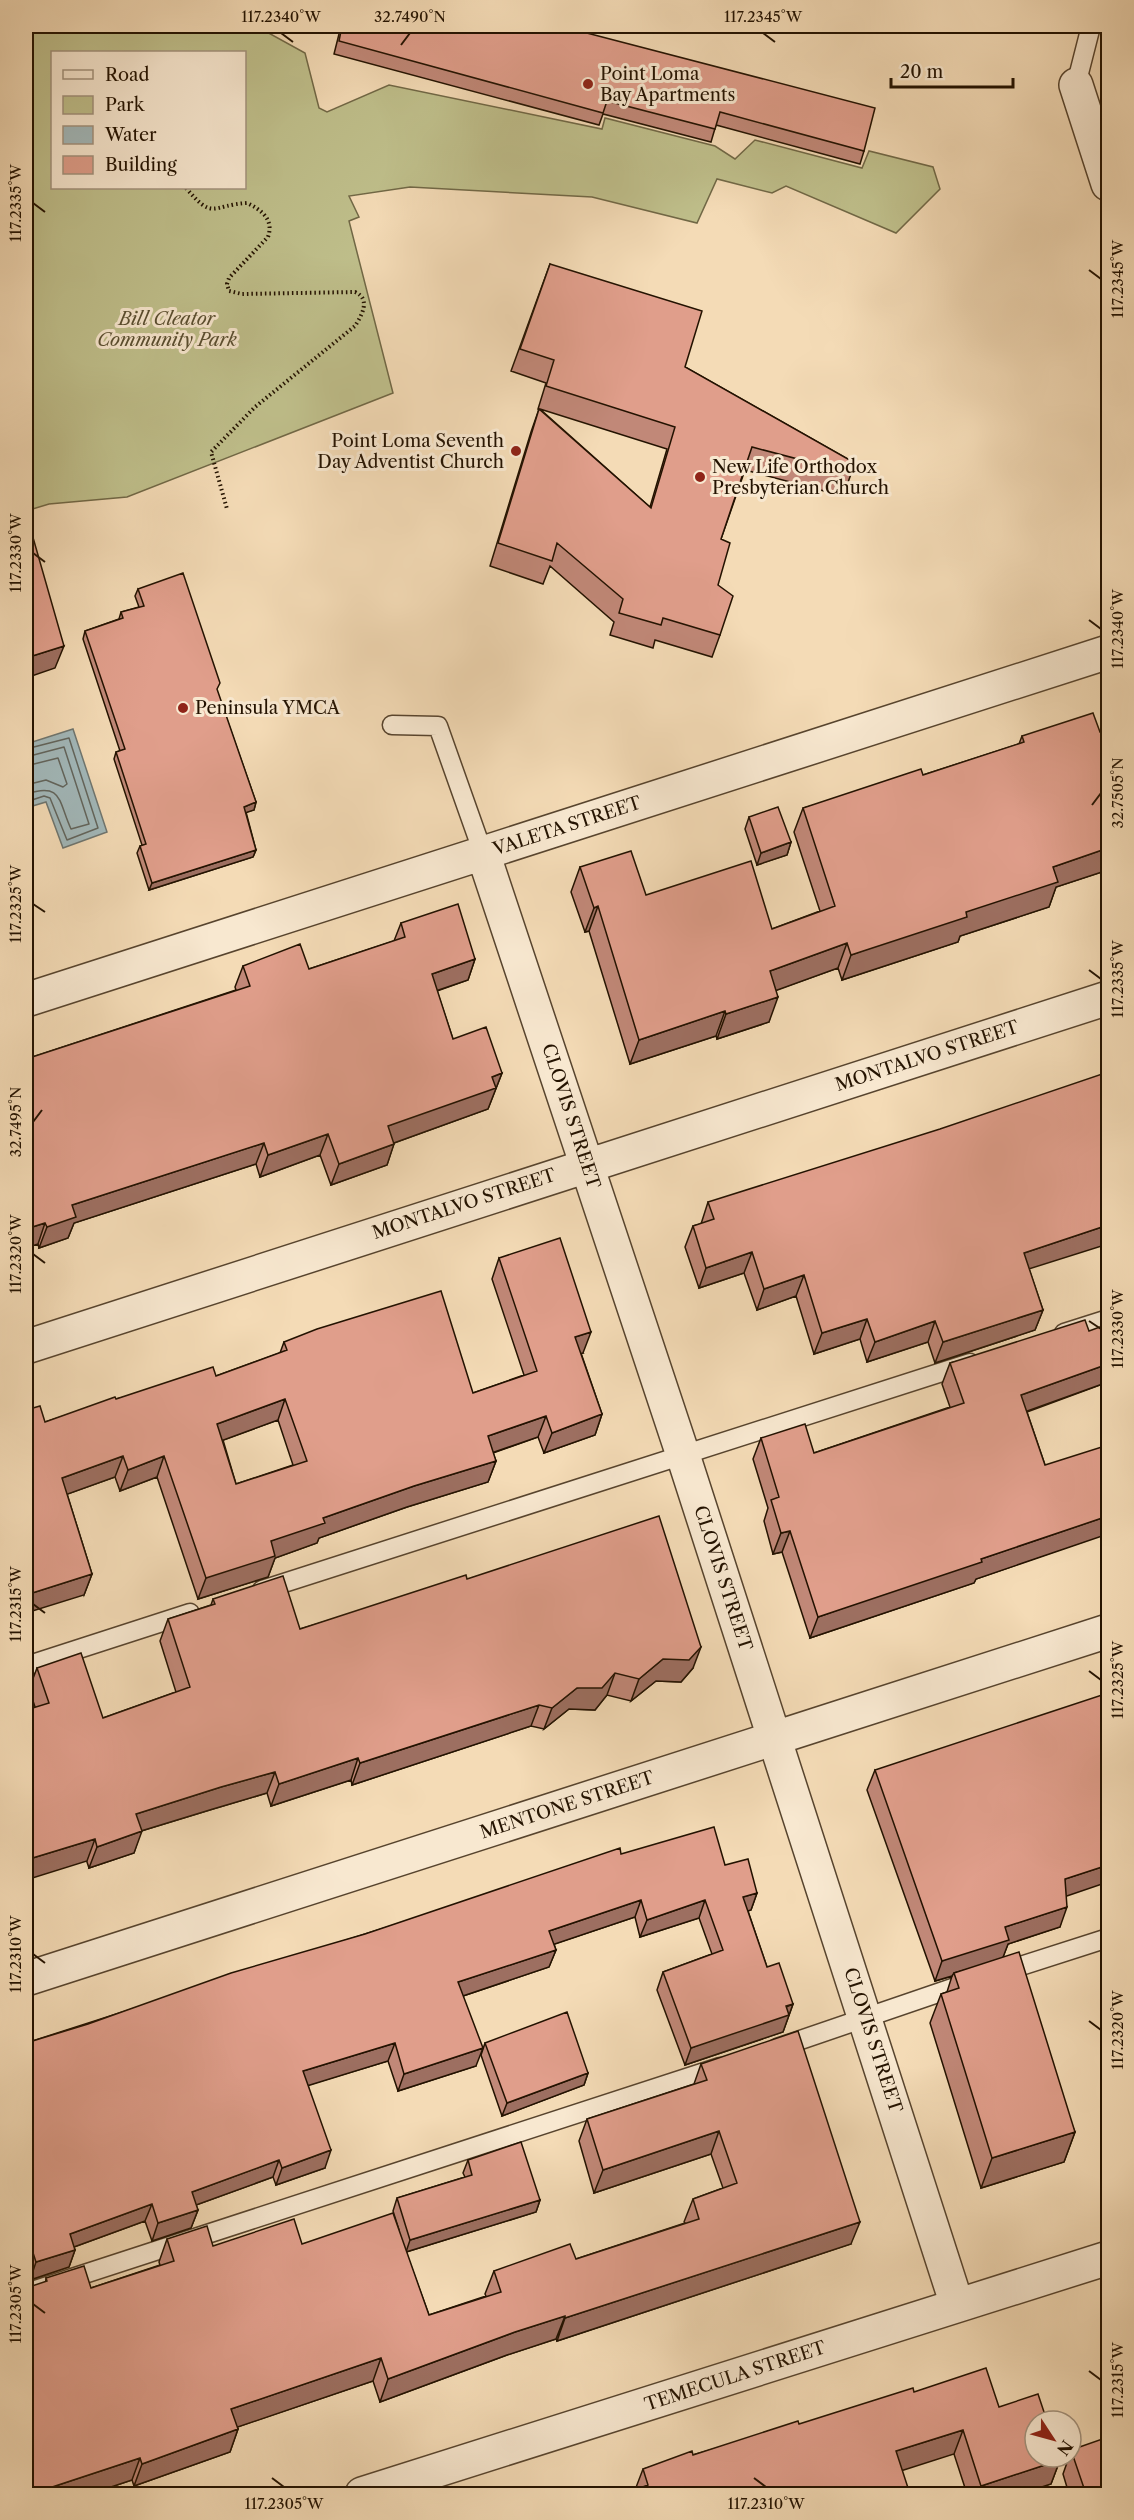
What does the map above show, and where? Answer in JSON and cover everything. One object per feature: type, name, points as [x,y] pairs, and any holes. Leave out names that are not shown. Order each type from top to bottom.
[{"type":"street","points":[[1076,85],[1108,184]]},
{"type":"street","name":"VALETA STREET","points":[[26,1000],[1108,652]]},
{"type":"street","name":"CLOVIS STREET","points":[[483,853],[683,1455],[957,2305]]},
{"type":"street","name":"MONTALVO STREET","points":[[26,1347],[588,1164],[1108,999]]},
{"type":"street","name":"MENTONE STREET","points":[[26,1979],[1108,1631]]},
{"type":"street","name":"TEMECULA STREET","points":[[362,2494],[1108,2258]]},
{"type":"lane","points":[[1076,85],[1091,26]]},
{"type":"lane","points":[[392,725],[438,726],[483,853]]},
{"type":"lane","points":[[1052,1337],[1108,1319]]},
{"type":"lane","points":[[242,1596],[984,1359]]},
{"type":"lane","points":[[26,1666],[208,1607]]},
{"type":"lane","points":[[757,2054],[866,2018],[903,2003],[1108,1938]]},
{"type":"lane","points":[[26,2293],[734,2062]]},
{"type":"path","points":[[187,189],[206,208],[214,210],[247,203],[267,217],[271,229],[268,237],[229,278],[226,284],[229,291],[242,294],[355,292],[362,296],[364,303],[362,316],[355,326],[255,407],[211,452],[227,509]]},
{"type":"green space","name":"Bill Cleator Community Park","points":[[26,26],[256,26],[305,53],[319,108],[327,112],[389,85],[602,129],[605,118],[715,146],[735,159],[755,140],[862,168],[869,151],[933,167],[940,189],[896,233],[786,186],[772,193],[717,179],[697,223],[592,197],[410,187],[349,196],[359,217],[349,221],[393,393],[127,497],[49,504],[26,511]]},
{"type":"water","points":[[73,729],[107,832],[63,848],[46,802],[26,808],[26,744]]},
{"type":"building","name":"Point Loma Bay Apartments","points":[[342,26],[560,26],[875,108],[864,151],[720,112],[715,129],[607,101],[603,113],[339,41]]},
{"type":"building","name":"New Life Orthodox Presbyterian Church","points":[[550,264],[702,311],[685,367],[855,463],[851,473],[752,447],[721,539],[730,543],[718,585],[733,596],[720,635],[663,618],[661,625],[619,613],[623,599],[557,543],[552,561],[498,543],[539,409],[651,508],[675,427],[546,386],[554,360],[520,349]]},
{"type":"building","points":[[26,513],[64,646],[26,658]]},
{"type":"building","points":[[183,573],[220,683],[217,689],[256,802],[244,807],[256,850],[152,883],[140,846],[146,844],[116,752],[125,749],[85,631],[123,618],[121,612],[144,606],[138,589]]},
{"type":"building","points":[[1093,713],[1100,732],[1108,729],[1108,848],[1053,867],[1058,882],[966,912],[967,917],[851,955],[847,943],[770,971],[778,997],[726,1014],[725,1011],[639,1040],[598,906],[594,908],[580,867],[631,851],[646,895],[751,861],[772,929],[835,906],[803,808],[921,769],[923,775],[1024,742],[1022,736]]},
{"type":"building","points":[[778,807],[791,842],[761,853],[749,817]]},
{"type":"building","points":[[458,904],[475,959],[432,974],[453,1039],[486,1027],[502,1073],[492,1077],[496,1088],[388,1126],[394,1144],[339,1164],[328,1134],[268,1155],[264,1143],[72,1205],[76,1217],[47,1227],[45,1223],[26,1229],[26,1059],[250,986],[243,966],[300,944],[309,969],[405,937],[401,923]]},
{"type":"building","points":[[1108,1072],[1108,1225],[1024,1253],[1043,1310],[943,1342],[935,1321],[875,1342],[867,1319],[822,1333],[804,1275],[764,1289],[752,1252],[706,1268],[693,1226],[714,1219],[708,1202],[940,1129]]},
{"type":"building","points":[[560,1238],[591,1332],[575,1337],[602,1414],[552,1433],[546,1416],[488,1436],[496,1461],[414,1486],[323,1518],[325,1523],[271,1541],[275,1556],[206,1578],[164,1456],[128,1470],[123,1456],[62,1478],[92,1574],[26,1595],[26,1410],[40,1406],[45,1422],[115,1397],[116,1399],[213,1367],[216,1376],[287,1350],[284,1342],[317,1329],[441,1291],[473,1393],[537,1371],[499,1258]],"holes":[[[285,1399],[307,1461],[236,1484],[217,1424]]]},
{"type":"building","points":[[1085,1320],[1089,1331],[1108,1324],[1108,1364],[1021,1395],[1045,1465],[1108,1445],[1108,1516],[981,1559],[982,1562],[818,1617],[790,1531],[781,1533],[771,1500],[779,1497],[761,1438],[805,1424],[814,1453],[964,1403],[950,1363]]},
{"type":"building","points":[[659,1516],[701,1647],[689,1660],[663,1659],[639,1679],[615,1673],[602,1688],[577,1688],[552,1708],[539,1705],[360,1763],[358,1758],[279,1784],[275,1772],[221,1787],[136,1814],[142,1831],[97,1847],[95,1839],[26,1860],[26,1710],[49,1703],[37,1668],[81,1653],[103,1718],[190,1687],[168,1619],[215,1604],[213,1599],[283,1576],[300,1629],[466,1575],[467,1579]]},
{"type":"building","points":[[1108,1693],[1108,1865],[1065,1879],[1067,1907],[1005,1927],[1009,1940],[942,1961],[875,1770]]},
{"type":"building","points":[[714,1827],[725,1865],[748,1859],[757,1893],[743,1897],[767,1967],[779,1963],[793,2004],[786,2006],[789,2015],[691,2048],[663,1972],[723,1950],[705,1900],[647,1920],[641,1900],[549,1931],[556,1950],[458,1982],[483,2048],[404,2074],[395,2043],[303,2071],[331,2150],[282,2168],[279,2160],[192,2192],[198,2210],[158,2223],[152,2204],[70,2234],[75,2250],[36,2262],[26,2231],[26,2043],[88,2024],[231,1973],[365,1934],[620,1848],[621,1854]]},
{"type":"building","points":[[1019,1952],[1075,2132],[992,2158],[941,1994],[959,1988],[954,1973]]},
{"type":"building","points":[[567,2012],[588,2073],[507,2103],[485,2043]]},
{"type":"building","points":[[798,2031],[860,2222],[565,2318],[565,2316],[515,2332],[388,2379],[381,2358],[231,2409],[238,2429],[142,2464],[140,2458],[26,2494],[26,2288],[47,2281],[46,2278],[84,2266],[91,2288],[174,2261],[167,2239],[207,2226],[213,2246],[294,2219],[302,2244],[393,2213],[429,2315],[501,2292],[494,2271],[570,2244],[576,2259],[699,2219],[693,2199],[737,2183],[719,2131],[603,2170],[587,2119],[707,2080],[701,2064]]},
{"type":"building","points":[[521,2142],[540,2200],[410,2240],[397,2198],[472,2175],[468,2160]]},
{"type":"building","points":[[986,2368],[999,2407],[1038,2394],[1043,2409],[1023,2409],[1023,2469],[1033,2469],[981,2486],[963,2430],[896,2451],[910,2494],[624,2494],[648,2485],[643,2469],[692,2451],[693,2455],[798,2421],[799,2424],[913,2388],[914,2392]]},
{"type":"building","points":[[1108,2437],[1108,2494],[1086,2494],[1077,2469],[1083,2469],[1083,2446]]},
{"type":"place","name":"Point Loma Bay Apartments","points":[[588,84]]},
{"type":"place","name":"Point Loma Seventh Day Adventist Church","points":[[516,451]]},
{"type":"place","name":"New Life Orthodox Presbyterian Church","points":[[700,477]]},
{"type":"place","name":"Peninsula YMCA","points":[[183,708]]}]
